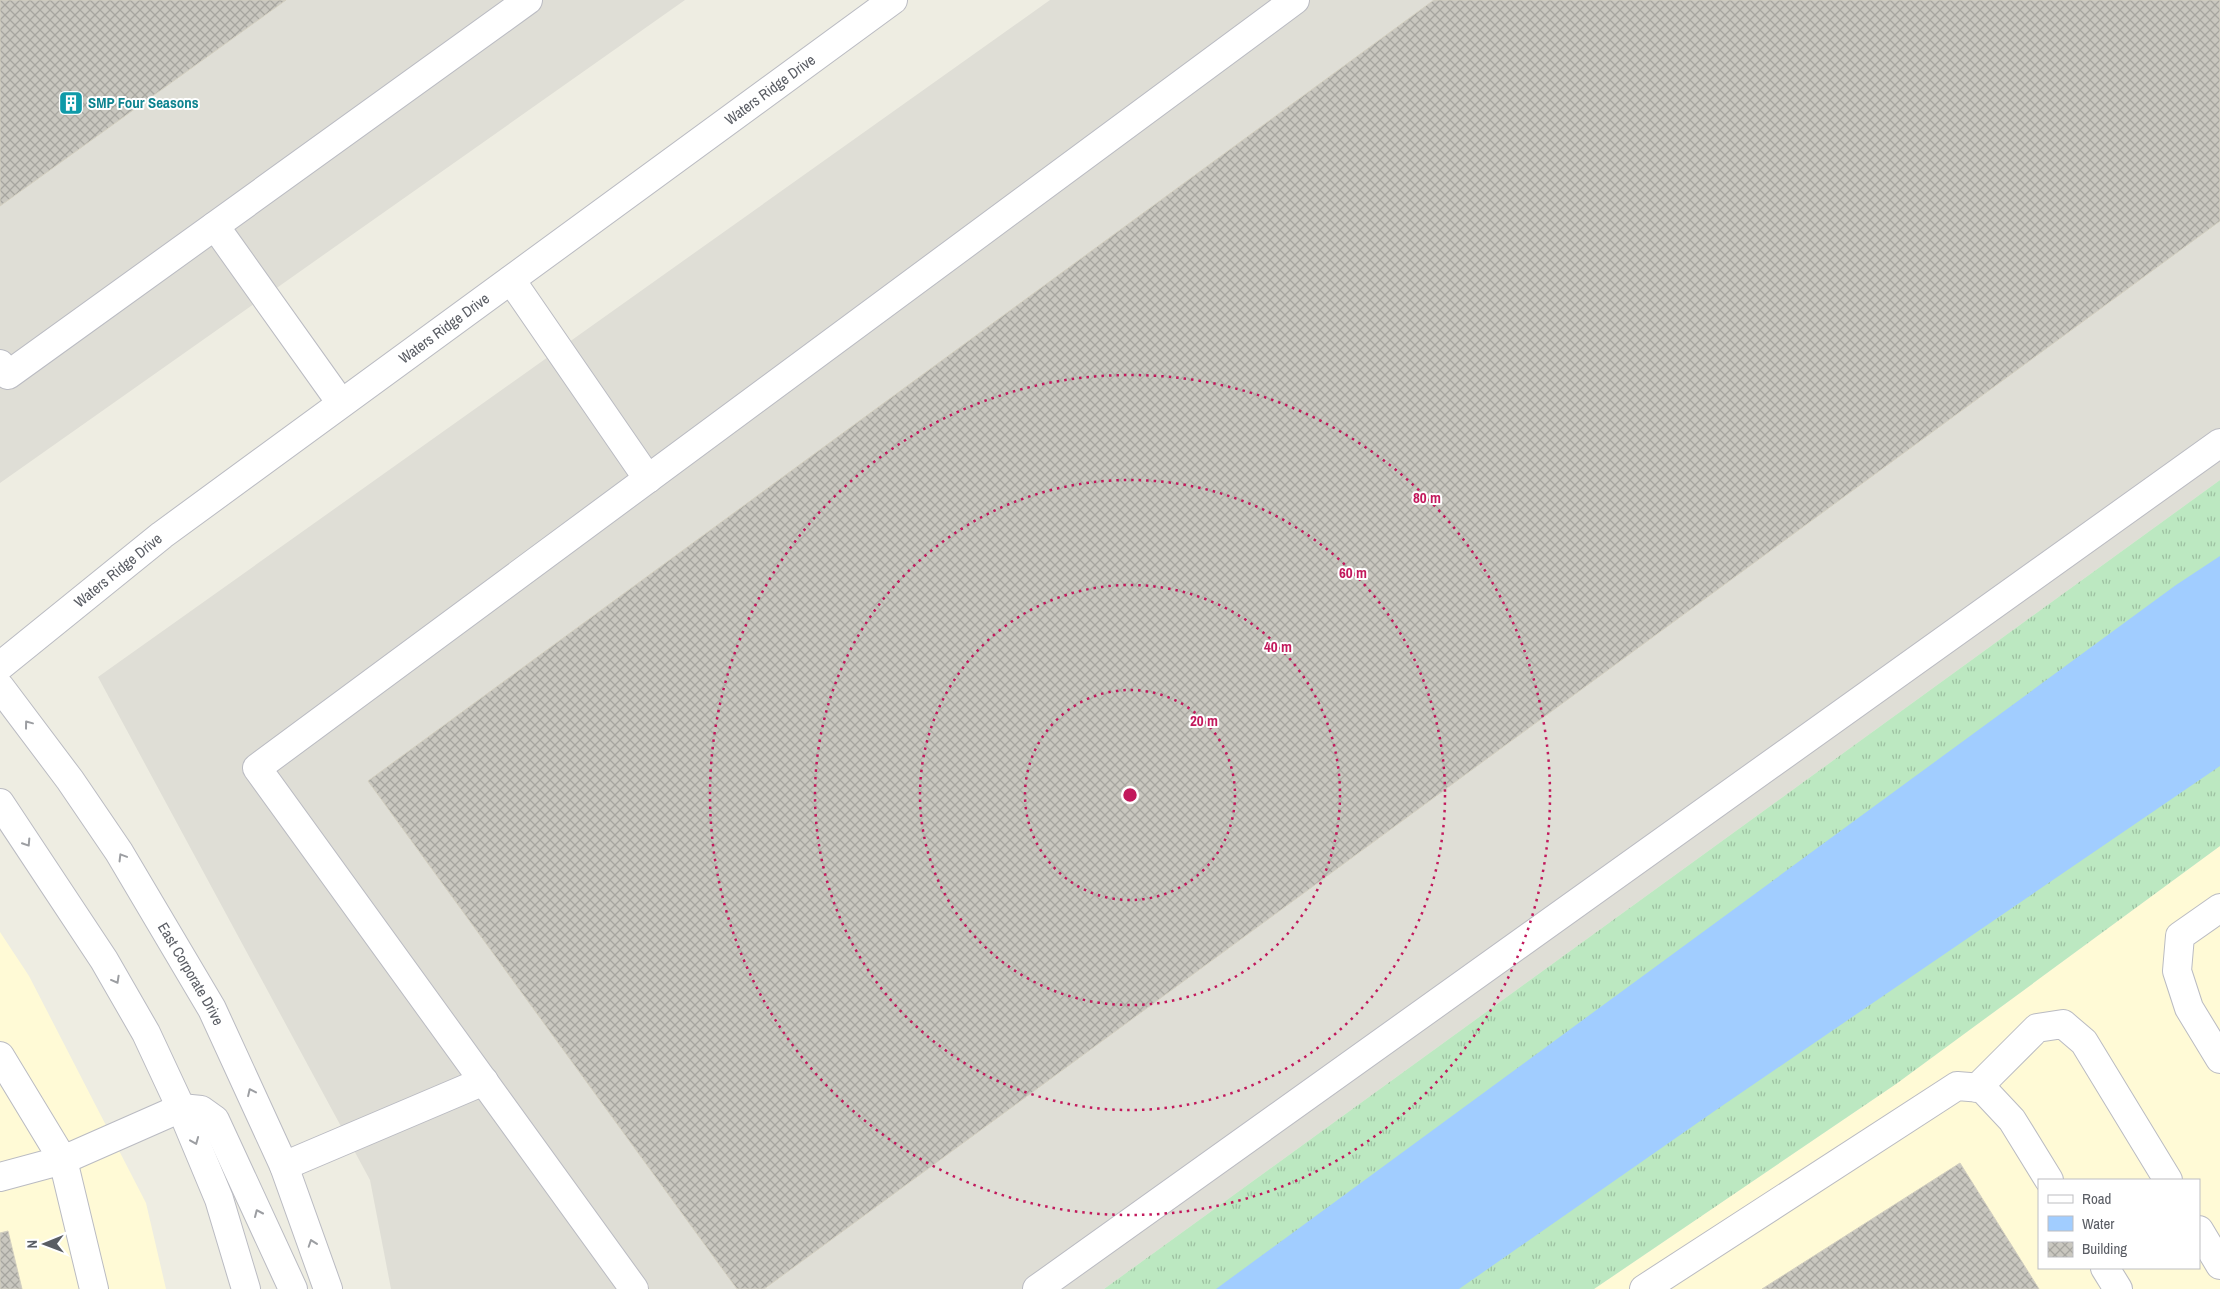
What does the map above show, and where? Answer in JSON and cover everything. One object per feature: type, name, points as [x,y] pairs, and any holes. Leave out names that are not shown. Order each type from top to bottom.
[{"type":"street","points":[[0,364],[8,375],[528,0]]},
{"type":"street","name":"Waters Ridge Drive","points":[[0,666],[162,535],[893,0]]},
{"type":"street","points":[[634,1289],[256,768],[1295,0]]},
{"type":"street","points":[[215,226],[341,403]]},
{"type":"street","points":[[511,280],[648,479]]},
{"type":"street","points":[[1037,1289],[2220,443]]},
{"type":"street","name":"East Corporate Drive","points":[[0,687],[70,780],[119,852],[212,1009],[284,1166],[328,1289]]},
{"type":"street","points":[[0,803],[104,960],[146,1033],[181,1108],[219,1199],[246,1289]]},
{"type":"street","points":[[2220,908],[2180,936],[2177,971],[2189,1008],[2220,1059]]},
{"type":"street","points":[[1977,1088],[2037,1028],[2063,1024],[2084,1042],[2167,1179]]},
{"type":"street","points":[[0,1056],[63,1160],[94,1289]]},
{"type":"street","points":[[284,1166],[484,1081]]},
{"type":"street","points":[[1644,1289],[1957,1086],[1982,1088],[2012,1120],[2049,1179]]},
{"type":"street","points":[[0,1177],[63,1160],[181,1108],[201,1110],[216,1120],[293,1289]]},
{"type":"street","points":[[2200,1232],[2220,1265]]},
{"type":"street","points":[[2106,1269],[2118,1289]]},
{"type":"shaded area","points":[[0,0],[685,0],[0,483]]},
{"type":"shaded area","points":[[1050,0],[2220,0],[2220,480],[1104,1289],[391,1289],[370,1180],[98,677]]},
{"type":"shaded area","points":[[2220,846],[2220,1289],[1594,1289],[1896,1084]]},
{"type":"shaded area","points":[[0,932],[29,976],[146,1203],[166,1289],[0,1289]]},
{"type":"green space","points":[[2220,480],[2220,846],[1896,1084],[1594,1289],[1104,1289]]},
{"type":"water","points":[[2220,556],[2220,766],[1716,1110],[1459,1289],[1216,1289],[2176,585]]},
{"type":"building","name":"SMP Four Seasons","points":[[0,0],[286,0],[0,206]]},
{"type":"building","points":[[1434,0],[2220,0],[2220,221],[764,1289],[737,1289],[368,781]]},
{"type":"building","points":[[1960,1163],[2039,1289],[1762,1289]]},
{"type":"building","points":[[8,1231],[22,1289],[0,1289],[0,1233]]},
{"type":"place","name":"SMP Four Seasons","points":[[71,103]]}]
